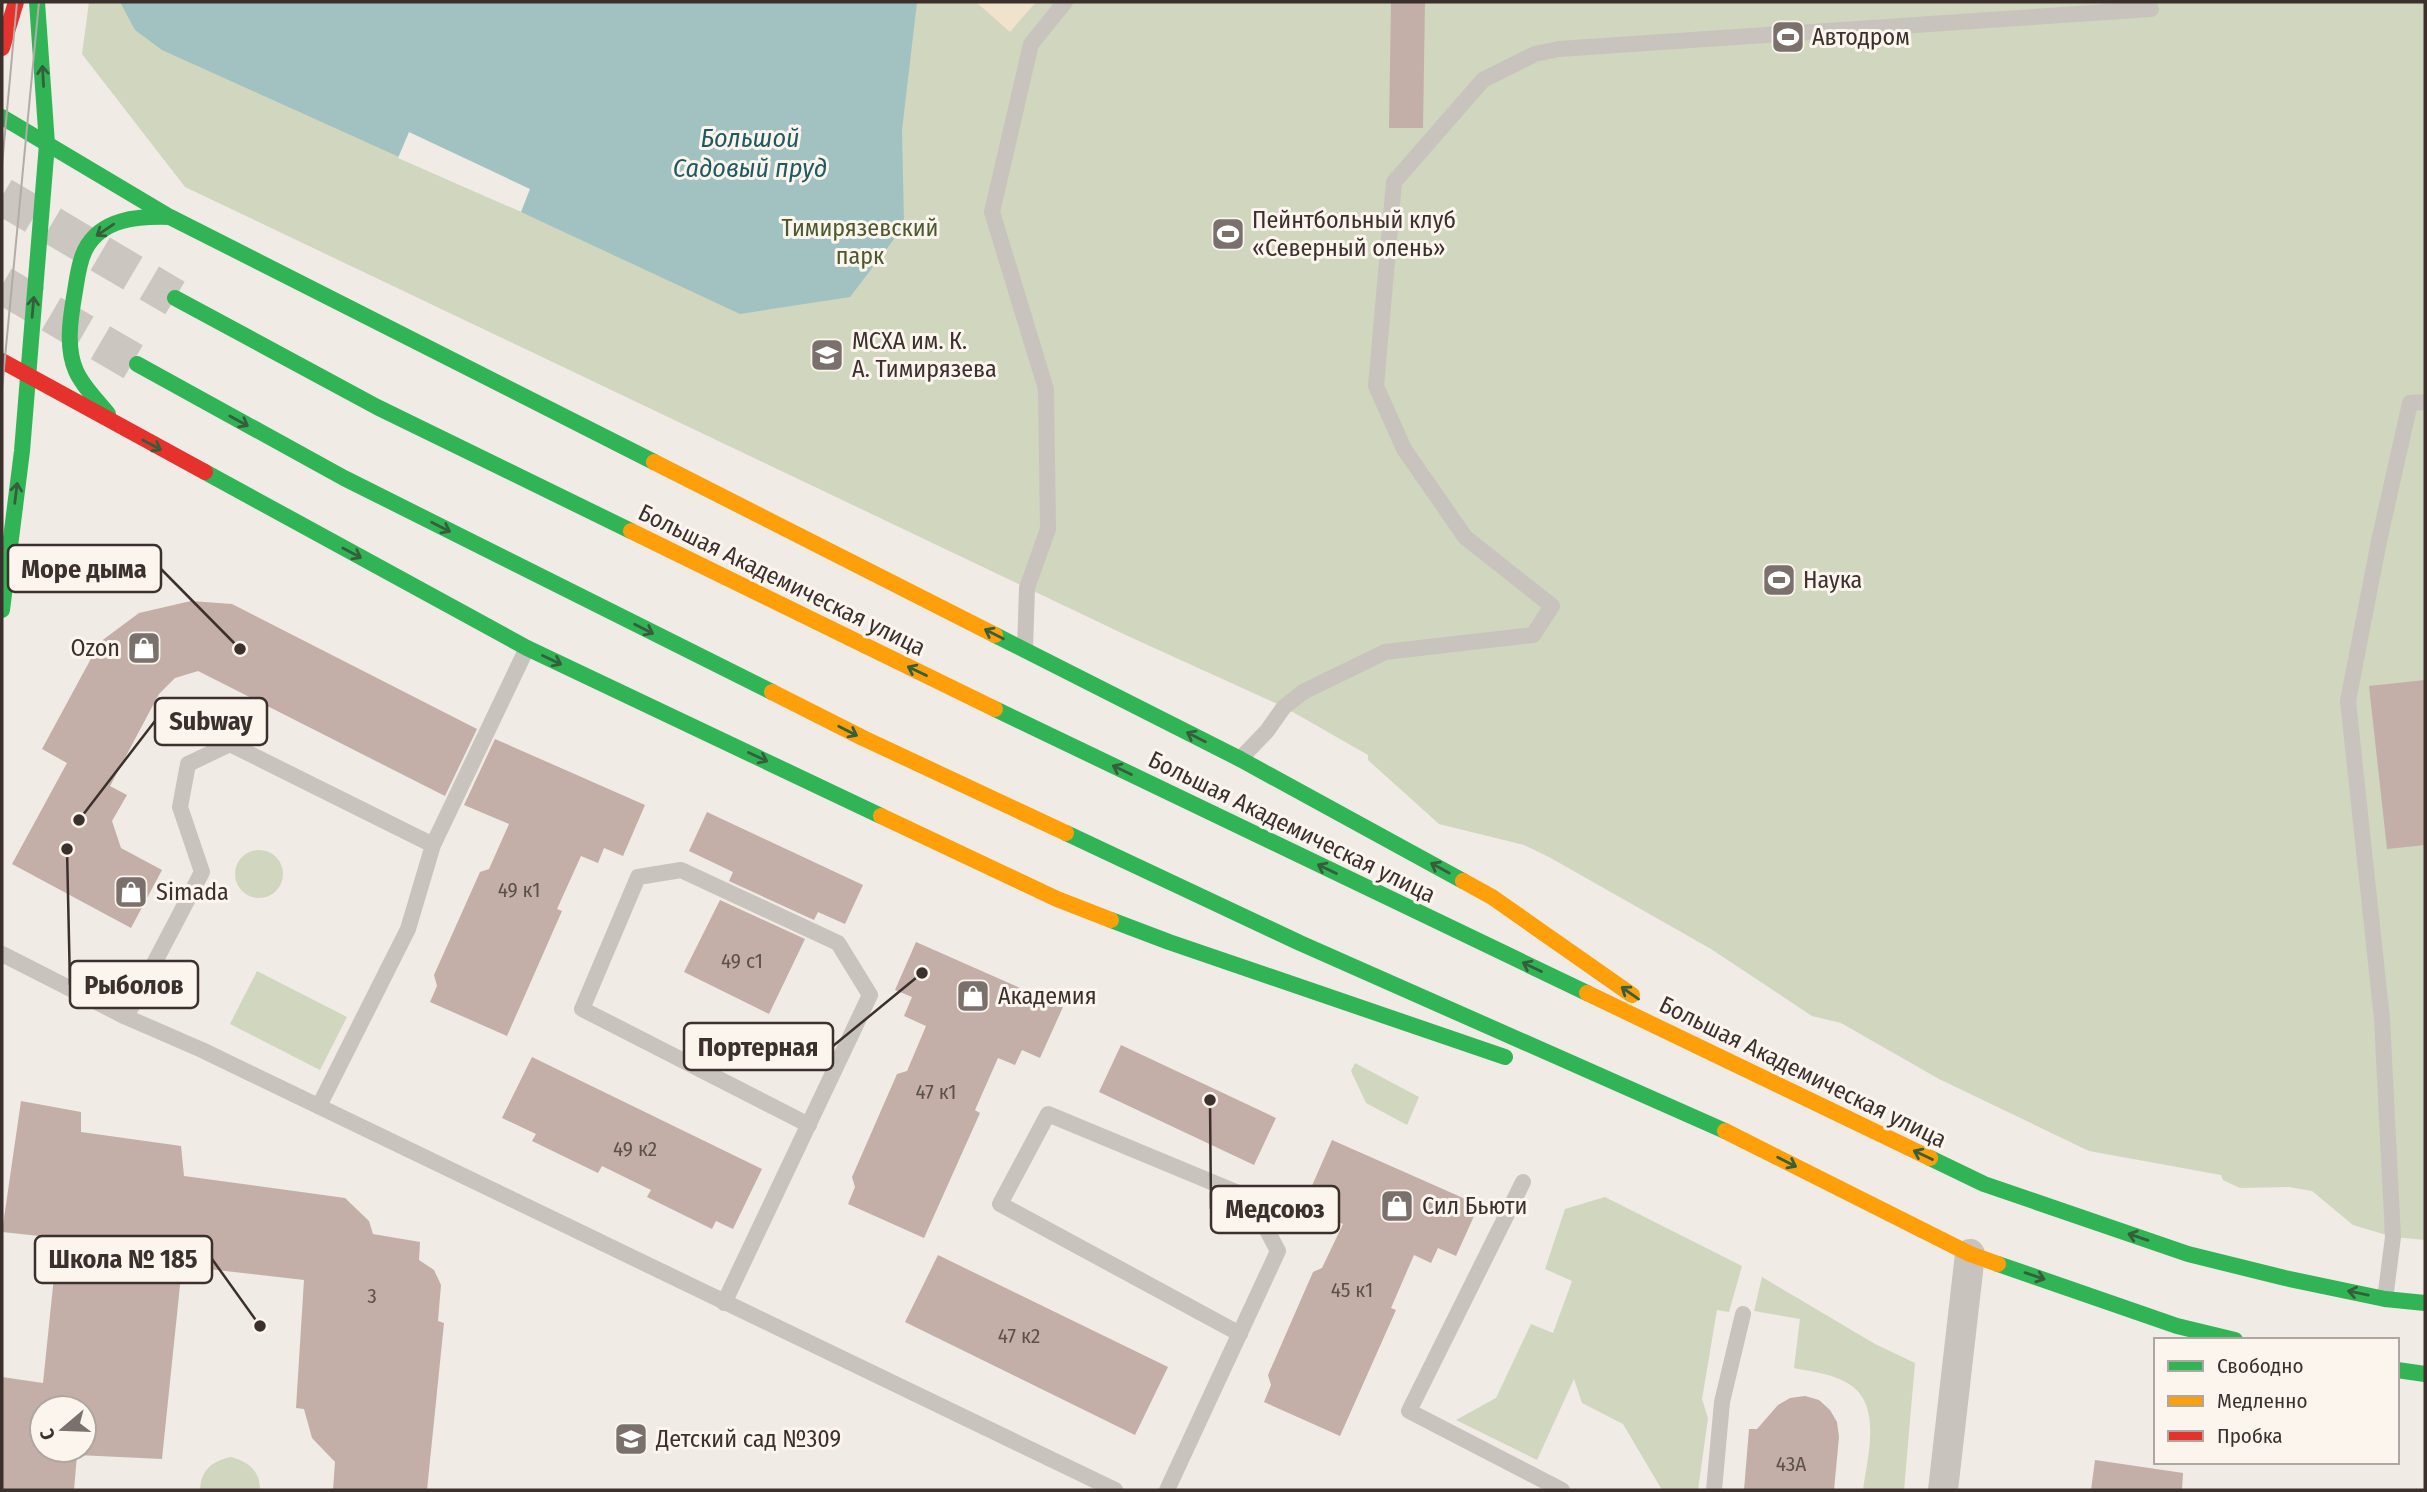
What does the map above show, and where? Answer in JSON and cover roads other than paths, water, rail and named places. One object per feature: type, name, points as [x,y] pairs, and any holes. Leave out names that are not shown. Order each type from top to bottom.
[{"type":"main road","points":[[2,48],[16,2]]},
{"type":"main road","points":[[2,610],[22,451],[47,144],[37,2]]},
{"type":"main road","points":[[2,117],[170,217],[1025,649],[1240,760],[1492,897],[1726,1061]]},
{"type":"main road","points":[[120,428],[83,384],[75,368],[70,347],[69,320],[79,268],[86,247],[98,234],[114,224],[131,217],[170,217]]},
{"type":"main road","name":"Большая Академическая улица","points":[[175,298],[390,413],[928,677],[1984,1184],[2188,1254],[2385,1299],[2425,1303]]},
{"type":"main road","points":[[2,361],[120,428],[527,648],[1057,898],[1169,942],[1516,1061]]},
{"type":"main road","points":[[137,364],[344,478],[863,738],[1300,943],[1726,1131],[1970,1254],[2177,1326],[2227,1338]]},
{"type":"main road","points":[[1556,1074],[1726,1131]]},
{"type":"main road","points":[[2399,1370],[2425,1374]]},
{"type":"street","points":[[1943,1490],[1970,1254]]},
{"type":"lane","points":[[1025,649],[1027,588],[1048,529],[1046,389],[992,212],[1031,44],[1065,2]]},
{"type":"lane","points":[[1240,760],[1267,731],[1284,707],[1303,692],[1385,652],[1533,635],[1552,606],[1465,537],[1404,449],[1376,386],[1394,182],[1483,80],[1535,54],[1559,49],[2151,9]]},
{"type":"lane","points":[[2385,1299],[2393,1237],[2382,1019],[2348,701],[2379,541],[2410,403],[2425,402]]},
{"type":"lane","points":[[319,1107],[408,929],[433,845],[527,648]]},
{"type":"lane","points":[[126,1017],[202,872],[180,807],[187,764],[230,744],[433,845]]},
{"type":"lane","points":[[724,1303],[809,1125],[870,995],[838,943],[681,870],[638,877],[582,1009],[809,1125]]},
{"type":"lane","points":[[2,954],[126,1017],[202,1050],[1115,1490]]},
{"type":"lane","points":[[1167,1490],[1240,1334],[1278,1251],[1250,1198],[1048,1114],[1000,1204],[1240,1334]]},
{"type":"lane","points":[[1523,1182],[1409,1411],[1562,1490]]},
{"type":"lane","points":[[1714,1490],[1722,1402],[1743,1314]]},
{"type":"water","name":"Большой Садовый пруд","points":[[120,2],[917,2],[902,130],[904,226],[850,297],[740,314],[162,50],[135,30]]},
{"type":"tunnel","points":[[2,196],[175,298]]},
{"type":"tunnel","points":[[2,285],[137,364]]},
{"type":"tram line","points":[[2,165],[17,2]]},
{"type":"tram line","points":[[2,389],[39,2]]},
{"type":"place","name":"Автодром","points":[[1788,37]]},
{"type":"place","name":"Пейнтбольный клуб «Северный олень»","points":[[1228,234]]},
{"type":"place","name":"МСХА им. К. А. Тимирязева","points":[[827,355]]},
{"type":"place","name":"Наука","points":[[1779,580]]},
{"type":"place","name":"Ozon","points":[[144,648]]},
{"type":"place","name":"Море дыма","points":[[240,649]]},
{"type":"place","name":"Subway","points":[[79,820]]},
{"type":"place","name":"Рыболов","points":[[67,849]]},
{"type":"place","name":"Simada","points":[[131,892]]},
{"type":"place","name":"Портерная","points":[[922,973]]},
{"type":"place","name":"Академия","points":[[973,996]]},
{"type":"place","name":"Медсоюз","points":[[1210,1100]]},
{"type":"place","name":"Сил Бьюти","points":[[1397,1206]]},
{"type":"place","name":"Школа № 185","points":[[260,1326]]},
{"type":"place","name":"Детский сад №309","points":[[631,1439]]},
{"type":"park label","name":"Тимирязевский парк","points":[[860,242]]}]
